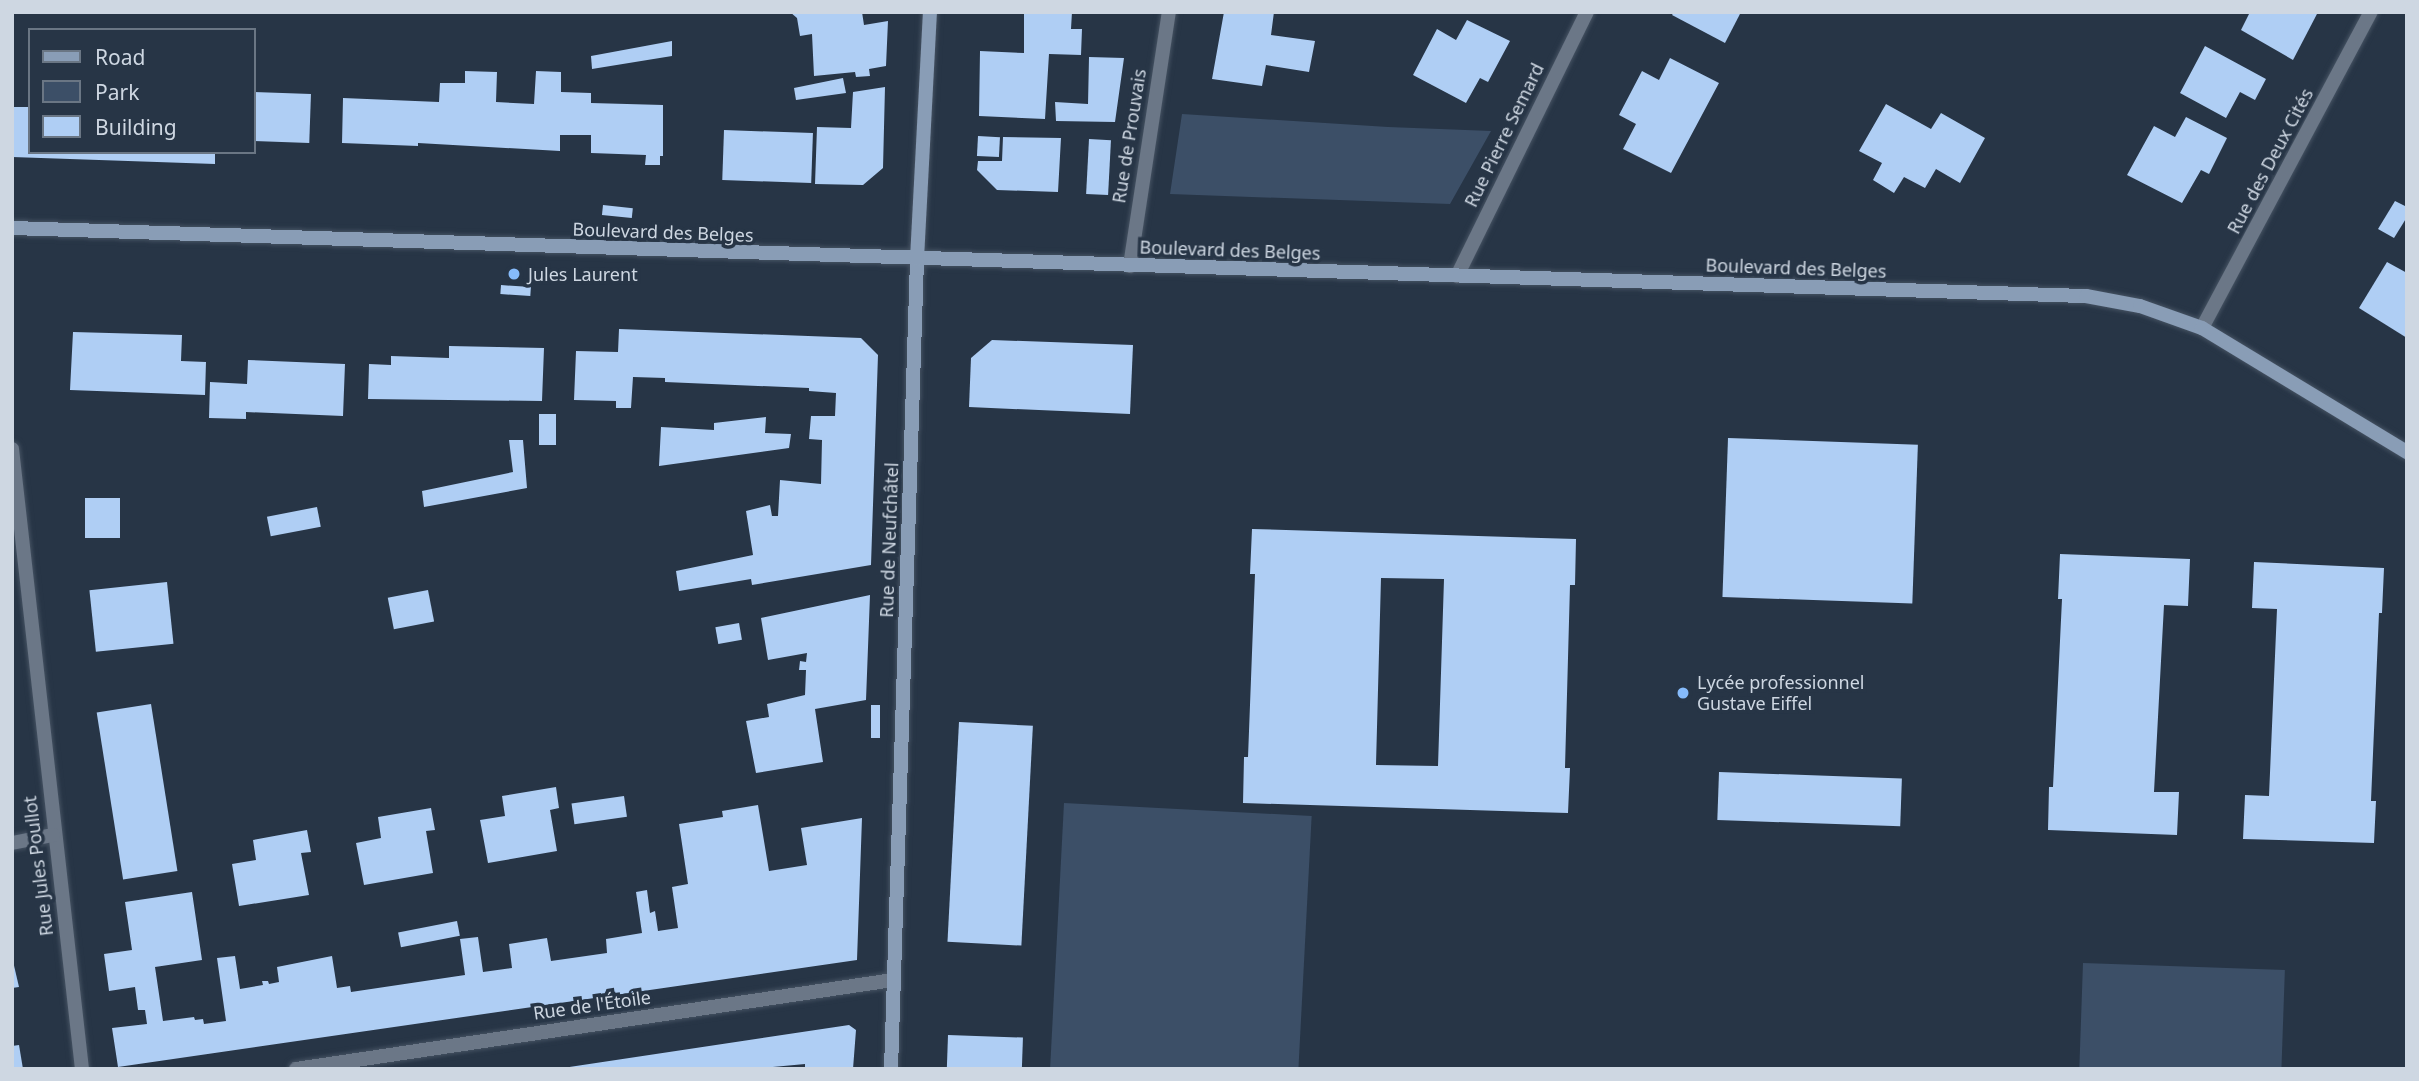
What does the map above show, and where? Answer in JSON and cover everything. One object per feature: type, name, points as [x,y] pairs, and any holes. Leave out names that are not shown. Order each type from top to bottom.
[{"type":"main road","name":"Rue de Neufchâtel","points":[[891,1069],[917,259],[930,12]]},
{"type":"main road","name":"Boulevard des Belges","points":[[12,228],[1130,267],[2086,296],[2140,306],[2202,328],[2407,452]]},
{"type":"street","name":"Rue de Prouvais","points":[[1130,267],[1169,12]]},
{"type":"street","name":"Rue Pierre Semard","points":[[1457,276],[1587,12]]},
{"type":"street","name":"Rue des Deux Cités","points":[[2202,328],[2371,12]]},
{"type":"street","name":"Rue Jules Poullot","points":[[12,449],[53,835],[82,1069]]},
{"type":"street","points":[[12,843],[53,835]]},
{"type":"street","name":"Rue de l'Étoile","points":[[296,1069],[893,980]]},
{"type":"green space","points":[[1182,114],[1491,131],[1450,204],[1170,194]]},
{"type":"green space","points":[[1064,803],[1312,816],[1298,1069],[1050,1069]]},
{"type":"green space","points":[[2083,963],[2285,970],[2281,1069],[2079,1069]]},
{"type":"building","points":[[790,12],[862,12],[864,25],[888,21],[886,66],[869,69],[870,76],[856,77],[855,72],[814,76],[812,34],[800,36],[797,18]]},
{"type":"building","points":[[1024,12],[1072,12],[1071,29],[1082,29],[1081,55],[1049,54],[1045,119],[979,116],[980,51],[1024,53]]},
{"type":"building","points":[[1224,12],[1274,12],[1271,35],[1315,41],[1309,72],[1266,65],[1262,86],[1212,79]]},
{"type":"building","points":[[1674,12],[1741,12],[1725,43],[1672,15]]},
{"type":"building","points":[[2250,12],[2318,12],[2293,60],[2241,30]]},
{"type":"building","points":[[1467,20],[1510,41],[1488,82],[1480,78],[1466,103],[1413,75],[1437,29],[1456,40]]},
{"type":"building","points":[[672,41],[672,56],[592,69],[591,56]]},
{"type":"building","points":[[2205,46],[2266,79],[2255,100],[2240,92],[2226,118],[2180,93]]},
{"type":"building","points":[[1089,57],[1124,58],[1115,122],[1056,121],[1055,102],[1088,104]]},
{"type":"building","points":[[1670,58],[1719,83],[1671,173],[1623,149],[1636,124],[1619,115],[1642,71],[1659,80]]},
{"type":"building","points":[[465,71],[497,72],[496,102],[534,104],[536,71],[561,72],[561,92],[591,93],[591,103],[663,105],[663,156],[660,156],[660,165],[645,165],[646,155],[591,153],[591,135],[560,135],[560,151],[418,143],[418,146],[342,143],[343,98],[439,102],[440,83],[465,83]]},
{"type":"building","points":[[843,78],[846,93],[796,100],[794,88]]},
{"type":"building","points":[[885,87],[883,168],[863,185],[815,184],[817,127],[851,128],[853,92]]},
{"type":"building","points":[[256,92],[311,94],[309,143],[256,141]]},
{"type":"building","points":[[1886,104],[1931,129],[1941,113],[1985,138],[1960,183],[1936,169],[1925,188],[1904,177],[1894,193],[1873,180],[1882,163],[1859,151]]},
{"type":"building","points":[[12,107],[28,107],[28,154],[215,154],[215,164],[12,157]]},
{"type":"building","points":[[2186,117],[2227,138],[2209,174],[2201,170],[2182,203],[2127,175],[2154,126],[2175,137]]},
{"type":"building","points":[[724,130],[813,133],[811,183],[722,180]]},
{"type":"building","points":[[978,136],[1000,137],[999,157],[977,156]]},
{"type":"building","points":[[1003,137],[1061,138],[1058,192],[997,190],[977,170],[978,161],[1002,161]]},
{"type":"building","points":[[1089,139],[1111,140],[1108,195],[1086,194]]},
{"type":"building","points":[[2395,201],[2407,207],[2407,217],[2394,238],[2378,229]]},
{"type":"building","points":[[603,205],[633,208],[632,218],[602,215]]},
{"type":"building","points":[[2387,262],[2407,273],[2407,338],[2359,308]]},
{"type":"building","points":[[501,285],[531,287],[530,296],[500,294]]},
{"type":"building","points":[[619,329],[861,338],[878,355],[871,565],[752,585],[751,579],[679,591],[676,571],[753,555],[746,511],[770,505],[772,516],[778,516],[780,480],[821,484],[822,440],[809,439],[811,416],[835,416],[836,393],[809,391],[809,388],[665,382],[665,378],[633,377],[631,408],[616,408],[616,401],[574,400],[576,351],[618,352]]},
{"type":"building","points":[[73,332],[182,335],[181,361],[206,362],[205,395],[70,390]]},
{"type":"building","points":[[992,340],[1133,345],[1130,414],[969,407],[971,358]]},
{"type":"building","points":[[449,346],[544,348],[542,401],[368,399],[369,364],[391,365],[391,356],[449,358]]},
{"type":"building","points":[[248,360],[345,364],[343,416],[246,412],[246,419],[209,418],[210,382],[247,384]]},
{"type":"building","points":[[539,414],[556,414],[556,445],[539,445]]},
{"type":"building","points":[[766,417],[765,433],[791,434],[789,448],[659,466],[661,427],[714,430],[714,423]]},
{"type":"building","points":[[1728,438],[1918,445],[1912,604],[1722,597]]},
{"type":"building","points":[[509,440],[523,440],[527,488],[424,507],[422,491],[513,472]]},
{"type":"building","points":[[85,498],[120,498],[120,538],[85,538]]},
{"type":"building","points":[[317,507],[321,527],[271,536],[267,517]]},
{"type":"building","points":[[1252,529],[1576,539],[1575,585],[1570,585],[1565,768],[1570,768],[1568,813],[1243,803],[1244,757],[1248,757],[1255,574],[1250,574]],"holes":[[[1381,578],[1444,579],[1438,766],[1376,765]]]},
{"type":"building","points":[[2060,554],[2190,559],[2188,606],[2164,605],[2154,792],[2179,792],[2177,835],[2048,830],[2049,787],[2053,787],[2062,599],[2058,599]]},
{"type":"building","points":[[2254,562],[2384,568],[2382,613],[2379,613],[2371,801],[2376,801],[2374,843],[2243,839],[2245,795],[2269,796],[2277,609],[2252,608]]},
{"type":"building","points":[[167,582],[173,644],[96,652],[89,590]]},
{"type":"building","points":[[428,590],[434,621],[394,629],[388,598]]},
{"type":"building","points":[[870,595],[866,700],[815,709],[823,762],[756,773],[746,721],[769,717],[767,704],[805,695],[806,670],[799,670],[800,661],[806,662],[807,653],[768,660],[761,618]]},
{"type":"building","points":[[739,623],[742,640],[718,644],[715,627]]},
{"type":"building","points":[[151,704],[177,871],[123,880],[97,713]]},
{"type":"building","points":[[871,705],[880,705],[880,738],[871,738]]},
{"type":"building","points":[[959,722],[1033,726],[1021,946],[947,942]]},
{"type":"building","points":[[1719,772],[1902,778],[1900,826],[1717,820]]},
{"type":"building","points":[[556,787],[559,808],[550,810],[557,851],[488,863],[480,820],[505,816],[502,796]]},
{"type":"building","points":[[624,796],[627,817],[574,824],[572,803]]},
{"type":"building","points":[[758,805],[769,871],[807,865],[801,828],[862,818],[857,960],[118,1067],[112,1028],[147,1024],[145,1010],[138,1010],[135,987],[109,991],[104,954],[132,950],[125,902],[192,892],[202,960],[155,967],[163,1021],[194,1017],[195,1020],[203,1019],[204,1024],[226,1021],[217,958],[235,956],[240,989],[263,985],[262,981],[268,981],[269,984],[279,982],[277,967],[332,956],[337,988],[350,986],[351,992],[465,975],[460,939],[478,937],[483,972],[512,968],[509,944],[547,938],[551,961],[607,953],[606,939],[642,933],[636,892],[647,890],[650,913],[655,911],[658,931],[678,928],[672,887],[688,884],[679,824],[723,817],[722,811]]},
{"type":"building","points":[[431,808],[435,830],[426,831],[433,873],[364,885],[356,843],[381,838],[378,817]]},
{"type":"building","points":[[307,830],[311,852],[301,853],[309,895],[239,906],[232,864],[256,860],[253,840]]},
{"type":"building","points":[[457,921],[460,936],[401,947],[398,932]]},
{"type":"building","points":[[12,957],[19,987],[12,988]]},
{"type":"building","points":[[849,1025],[856,1030],[853,1069],[805,1069],[805,1064],[750,1069],[556,1069]]},
{"type":"building","points":[[948,1035],[1023,1038],[1022,1069],[947,1069]]},
{"type":"building","points":[[19,1045],[23,1069],[12,1069],[12,1046]]},
{"type":"place","name":"Jules Laurent","points":[[514,274]]},
{"type":"place","name":"Lycée professionnel Gustave Eiffel","points":[[1683,693]]}]
